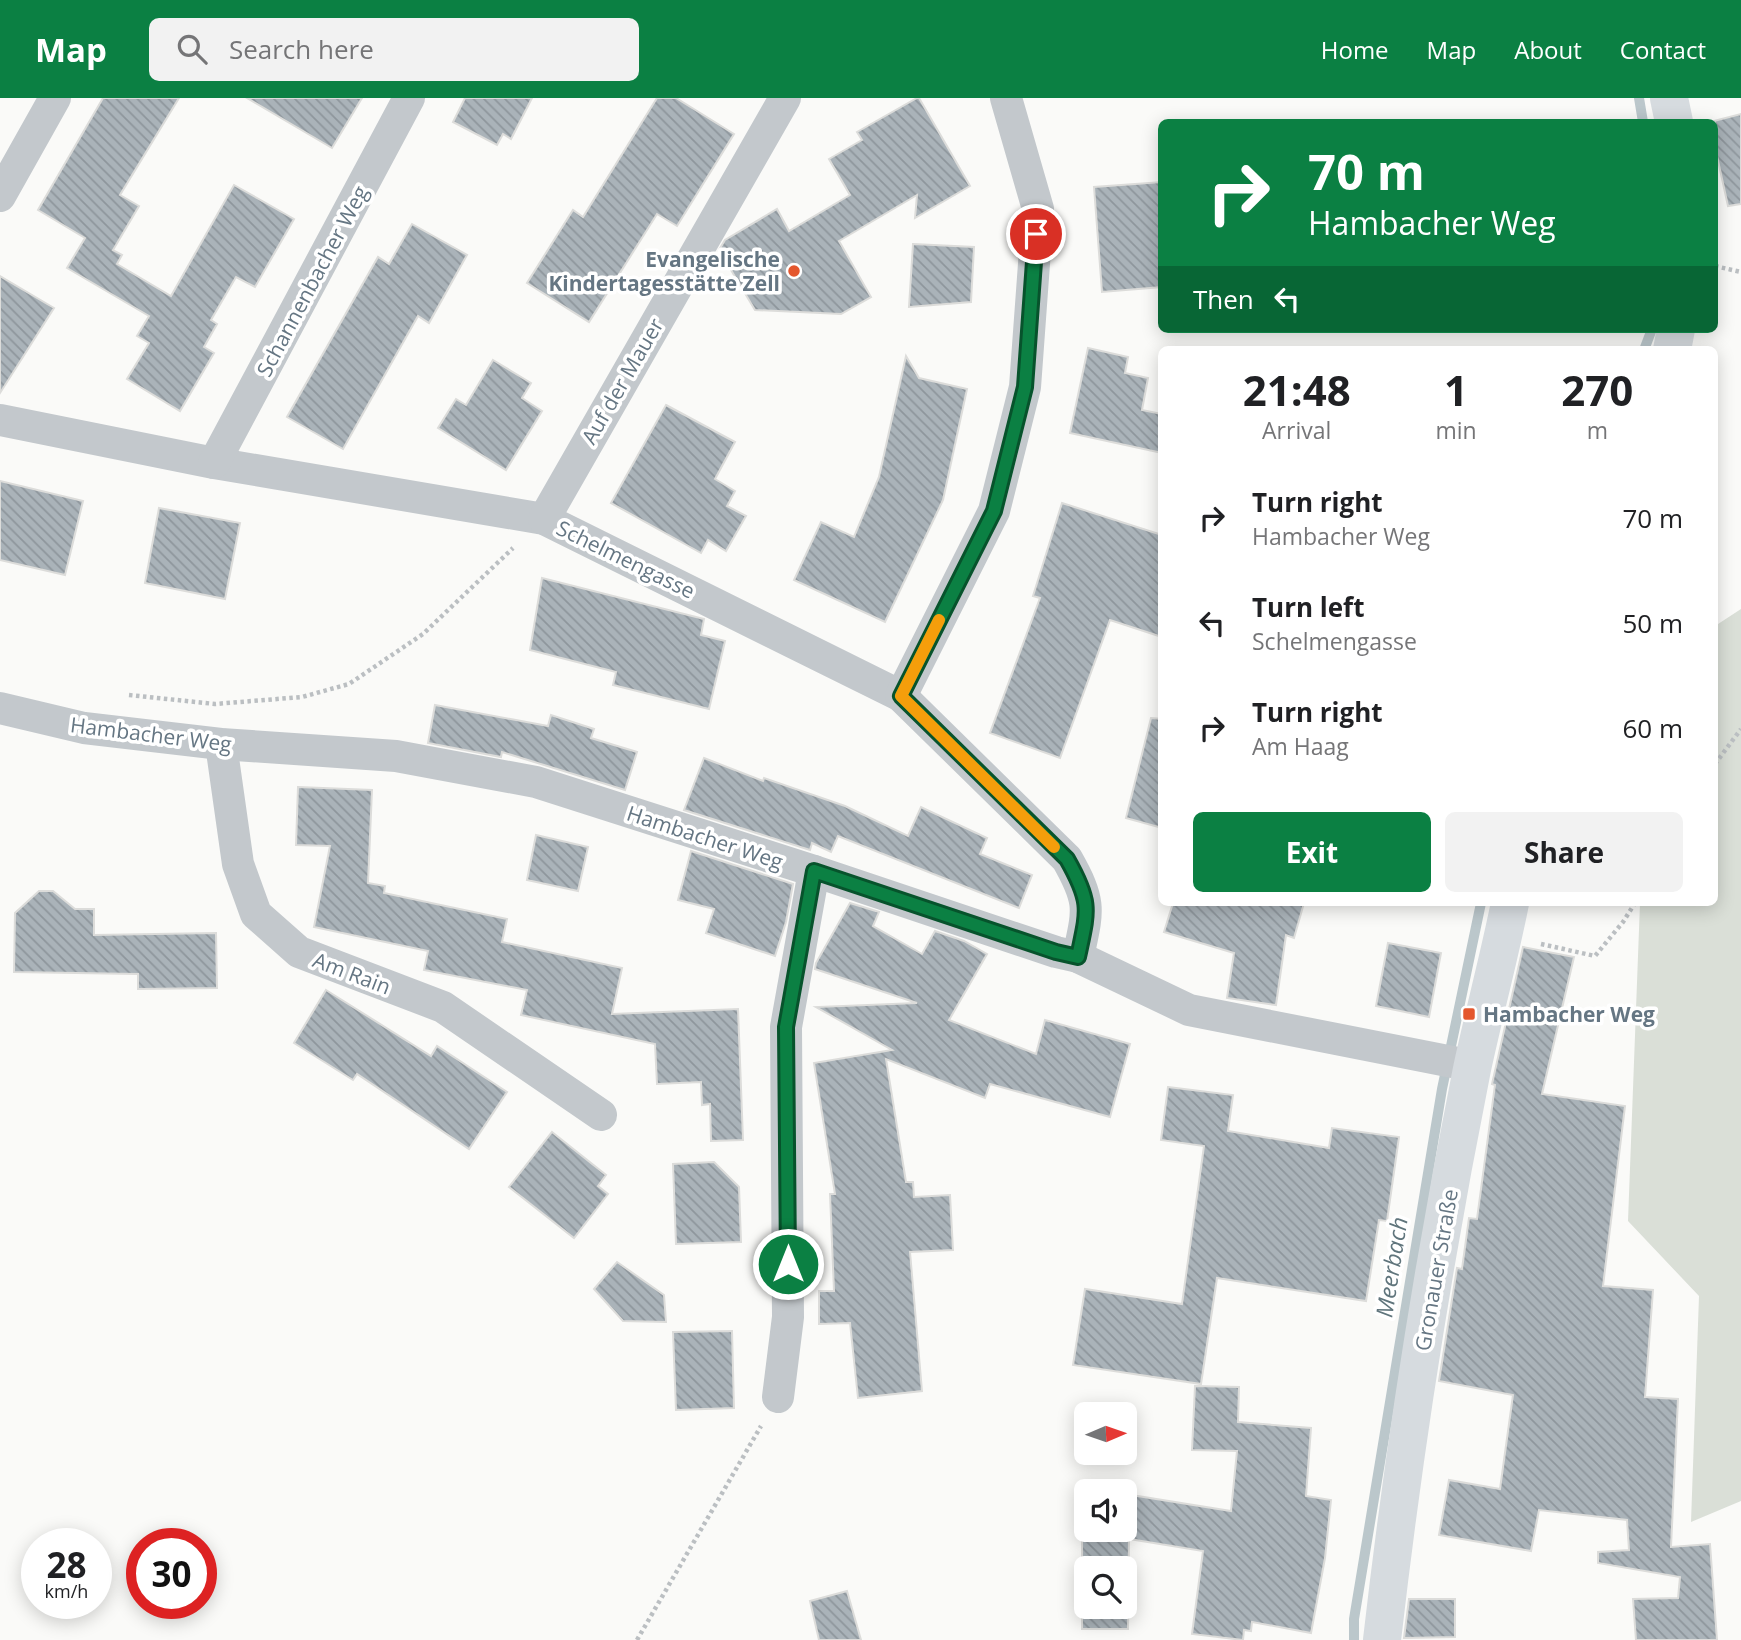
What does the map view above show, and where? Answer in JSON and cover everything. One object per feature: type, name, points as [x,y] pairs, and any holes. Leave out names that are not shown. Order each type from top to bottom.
[{"type":"street","points":[[0,196],[55,98]]},
{"type":"street","name":"Schannenbacher Weg","points":[[214,463],[409,98]]},
{"type":"street","name":"Auf der Mauer","points":[[544,519],[785,98]]},
{"type":"street","points":[[901,696],[994,511],[1025,387],[1038,209],[1006,98]]},
{"type":"street","points":[[1669,98],[1673,119]]},
{"type":"street","name":"Schelmengasse","points":[[0,420],[214,463],[544,519],[901,696],[1067,859],[1082,885],[1088,911],[1078,957]]},
{"type":"street","name":"Hambacher Weg","points":[[0,708],[84,728],[221,744],[396,756],[536,782],[1078,957],[1189,1010],[1453,1063]]},
{"type":"street","name":"Am Rain","points":[[221,744],[238,864],[256,914],[299,952],[443,1007],[601,1115]]},
{"type":"street","points":[[778,1397],[788,1317],[786,1027],[814,871]]},
{"type":"street","name":"Gronauer Straße","points":[[1382,1640],[1398,1500],[1441,1236],[1453,1063],[1507,919]]},
{"type":"path","points":[[1718,268],[1741,272]]},
{"type":"path","points":[[120,695],[215,704],[302,697],[349,684],[424,634],[544,519]]},
{"type":"path","points":[[1718,760],[1741,729]]},
{"type":"path","points":[[1507,919],[1595,956],[1633,906]]},
{"type":"path","points":[[636,1640],[778,1397]]},
{"type":"shaded area","points":[[1741,609],[1741,1501],[1691,1522],[1699,1296],[1628,1221],[1640,906],[1718,906],[1718,624]]},
{"type":"building","points":[[103,98],[179,98],[120,195],[139,206],[113,250],[122,255],[117,264],[171,296],[234,185],[294,219],[255,287],[236,277],[211,320],[217,324],[204,347],[214,353],[180,411],[127,379],[149,343],[137,336],[149,316],[67,268],[85,238],[38,210]]},
{"type":"building","points":[[247,98],[362,98],[332,148]]},
{"type":"building","points":[[465,98],[532,98],[511,139],[503,134],[497,145],[453,122]]},
{"type":"building","points":[[657,98],[676,98],[734,134],[677,226],[657,214],[589,322],[527,283],[573,210],[583,217]]},
{"type":"building","points":[[917,98],[970,186],[915,218],[917,195],[839,241],[871,297],[841,314],[755,310],[719,250],[725,240],[777,209],[789,231],[850,195],[829,159],[862,140],[857,132]]},
{"type":"building","points":[[1741,114],[1741,204],[1728,206],[1718,161],[1718,120]]},
{"type":"building","points":[[1158,182],[1158,287],[1102,292],[1094,187]]},
{"type":"building","points":[[412,224],[467,255],[429,323],[418,316],[343,449],[287,417],[378,257],[389,264]]},
{"type":"building","points":[[913,244],[974,247],[971,302],[909,307]]},
{"type":"building","points":[[0,276],[54,308],[0,393]]},
{"type":"building","points":[[1088,348],[1128,357],[1125,373],[1148,378],[1142,410],[1158,413],[1158,452],[1070,433]]},
{"type":"building","points":[[906,356],[919,378],[967,389],[943,500],[885,622],[794,580],[821,522],[854,537],[879,477]]},
{"type":"building","points":[[493,360],[531,383],[522,398],[542,411],[506,470],[438,428],[456,399],[466,405]]},
{"type":"building","points":[[666,405],[735,442],[715,479],[735,491],[727,506],[746,516],[726,551],[708,540],[701,553],[611,503]]},
{"type":"building","points":[[0,481],[83,501],[65,575],[0,560]]},
{"type":"building","points":[[1062,503],[1158,534],[1158,636],[1110,620],[1060,758],[990,733],[1040,598],[1033,596]]},
{"type":"building","points":[[159,508],[240,523],[225,599],[145,583]]},
{"type":"building","points":[[542,578],[704,619],[701,635],[725,641],[709,709],[613,685],[616,672],[530,650]]},
{"type":"building","points":[[435,705],[548,726],[551,715],[594,729],[591,738],[637,752],[625,790],[502,752],[501,757],[428,743]]},
{"type":"building","points":[[1151,718],[1158,719],[1158,827],[1126,818]]},
{"type":"building","points":[[704,758],[763,781],[764,778],[845,806],[908,836],[921,807],[987,838],[980,854],[1032,875],[1019,908],[838,836],[831,852],[812,843],[810,850],[684,810]]},
{"type":"building","points":[[298,787],[372,790],[368,883],[385,886],[384,893],[507,919],[502,942],[622,968],[612,1014],[738,1009],[743,1140],[711,1141],[710,1104],[702,1105],[701,1082],[657,1084],[655,1044],[521,1015],[527,990],[424,970],[428,951],[314,927],[330,846],[296,845]]},
{"type":"building","points":[[536,835],[588,847],[578,891],[527,880]]},
{"type":"building","points":[[691,851],[793,884],[786,922],[775,956],[706,933],[714,909],[678,900]]},
{"type":"building","points":[[39,891],[53,891],[75,909],[94,909],[94,935],[216,933],[217,988],[138,989],[138,974],[14,972],[15,913]]},
{"type":"building","points":[[850,903],[879,912],[873,926],[922,954],[935,931],[964,941],[987,954],[949,1020],[1036,1054],[1045,1020],[1130,1044],[1110,1117],[990,1084],[985,1098],[886,1059],[906,1182],[913,1182],[914,1197],[950,1195],[953,1250],[910,1252],[922,1391],[858,1398],[850,1323],[819,1324],[819,1291],[834,1291],[830,1194],[835,1194],[814,1063],[892,1050],[816,1007],[917,1003],[815,969]]},
{"type":"building","points":[[1172,906],[1303,906],[1294,938],[1286,935],[1276,1005],[1227,998],[1234,953],[1164,932]]},
{"type":"building","points":[[1388,943],[1441,953],[1429,1017],[1376,1006]]},
{"type":"building","points":[[1523,947],[1574,957],[1542,1094],[1625,1106],[1603,1286],[1653,1290],[1645,1397],[1678,1399],[1671,1547],[1710,1544],[1717,1640],[1636,1640],[1633,1599],[1678,1598],[1680,1577],[1598,1563],[1598,1552],[1629,1550],[1627,1520],[1539,1510],[1531,1551],[1439,1535],[1449,1480],[1500,1489],[1513,1395],[1439,1381],[1457,1268],[1462,1269],[1469,1218],[1477,1219],[1495,1085],[1492,1084]]},
{"type":"building","points":[[326,990],[431,1056],[437,1046],[507,1092],[469,1149],[357,1074],[353,1080],[294,1043]]},
{"type":"building","points":[[1168,1087],[1233,1095],[1228,1131],[1329,1148],[1332,1128],[1399,1137],[1387,1221],[1379,1220],[1366,1301],[1217,1278],[1201,1384],[1073,1365],[1085,1289],[1182,1304],[1204,1146],[1161,1140]]},
{"type":"building","points":[[552,1132],[606,1175],[598,1186],[608,1194],[574,1238],[509,1187]]},
{"type":"building","points":[[714,1162],[739,1187],[741,1242],[676,1244],[673,1164]]},
{"type":"building","points":[[617,1262],[664,1295],[666,1322],[623,1321],[594,1289]]},
{"type":"building","points":[[732,1331],[734,1408],[676,1410],[673,1332]]},
{"type":"building","points":[[1195,1386],[1239,1387],[1238,1422],[1311,1428],[1306,1496],[1331,1500],[1325,1558],[1311,1633],[1252,1622],[1251,1631],[1244,1630],[1243,1640],[1192,1634],[1203,1551],[1137,1540],[1137,1496],[1231,1511],[1237,1451],[1192,1450]]},
{"type":"building","points":[[1082,1542],[1129,1542],[1129,1556],[1082,1556]]},
{"type":"building","points":[[847,1591],[861,1640],[819,1640],[810,1601]]},
{"type":"building","points":[[1409,1599],[1455,1599],[1455,1637],[1404,1638]]},
{"type":"building","points":[[1082,1619],[1128,1619],[1128,1629],[1082,1629]]},
{"type":"waterway","name":"Meerbach","points":[[1639,98],[1642,119]]},
{"type":"waterway","name":"Meerbach","points":[[1646,346],[1650,333]]},
{"type":"waterway","name":"Meerbach","points":[[1354,1640],[1354,1619],[1442,1089],[1480,906]]},
{"type":"slow traffic","points":[[939,620],[901,696],[1054,847]]},
{"type":"place","name":"Evangelische Kindertagesstätte Zell","points":[[794,271]]},
{"type":"place","name":"Hambacher Weg","points":[[1469,1014]]},
{"type":"route","points":[[788,1264],[786,1027],[814,871],[1078,957],[1088,911],[1082,885],[1067,859],[901,696],[994,511],[1025,387],[1036,234]]}]
